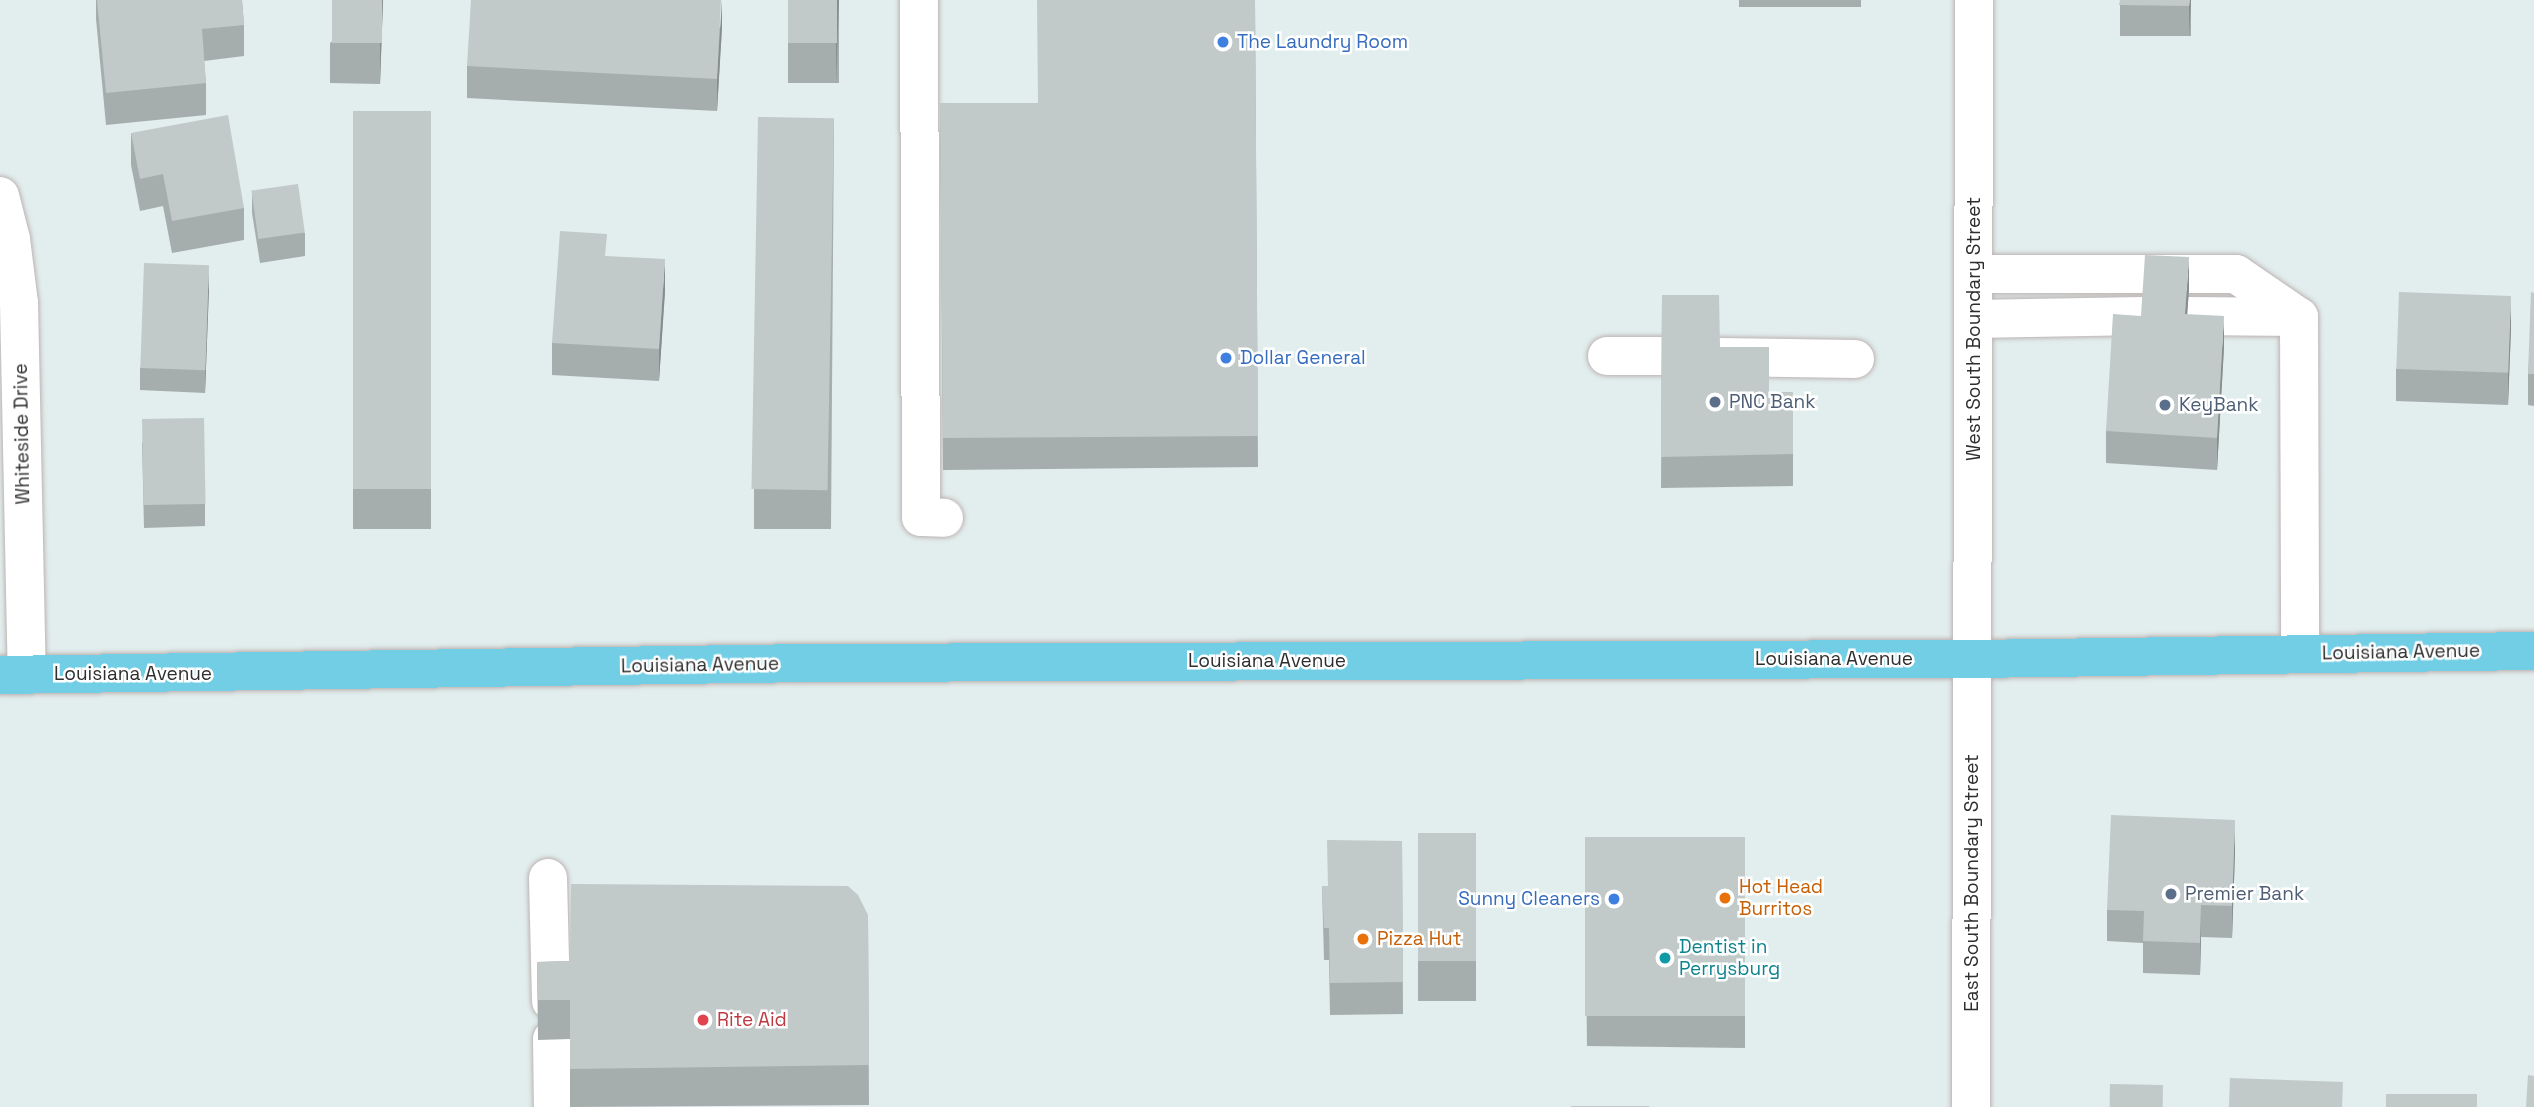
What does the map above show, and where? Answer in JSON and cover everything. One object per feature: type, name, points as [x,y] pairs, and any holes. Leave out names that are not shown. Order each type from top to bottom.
[{"type":"main road","name":"Louisiana Avenue","points":[[14,675],[807,663],[1973,659],[2534,651]]},
{"type":"street","points":[[919,0],[921,517],[944,518]]},
{"type":"street","name":"West South Boundary Street","points":[[1973,659],[1974,0]]},
{"type":"street","name":"Whiteside Drive","points":[[0,196],[11,239],[19,303],[14,675]]},
{"type":"street","points":[[1974,275],[2236,274],[2299,317]]},
{"type":"street","points":[[1973,319],[2143,316]]},
{"type":"street","points":[[2187,316],[2299,317]]},
{"type":"street","points":[[2299,317],[2300,653]]},
{"type":"street","points":[[1607,356],[1661,356]]},
{"type":"street","points":[[1720,357],[1855,359]]},
{"type":"street","name":"East South Boundary Street","points":[[1971,1107],[1973,659]]},
{"type":"street","points":[[548,878],[551,1002]]},
{"type":"street","points":[[552,1039],[553,1107]]},
{"type":"building","points":[[97,0],[242,0],[244,25],[202,29],[206,83],[106,93]]},
{"type":"building","points":[[332,0],[382,0],[382,43],[332,43]]},
{"type":"building","points":[[471,0],[721,0],[717,79],[467,66]]},
{"type":"building","points":[[788,0],[837,0],[837,43],[788,43]]},
{"type":"building","points":[[1037,0],[1255,0],[1258,436],[943,438],[940,103],[1038,103]]},
{"type":"building","points":[[2120,0],[2190,0],[2189,6],[2119,5]]},
{"type":"building","points":[[353,111],[431,111],[431,489],[353,489]]},
{"type":"building","points":[[228,115],[244,208],[172,221],[163,174],[140,179],[131,133]]},
{"type":"building","points":[[758,117],[834,118],[827,490],[752,489]]},
{"type":"building","points":[[298,184],[305,233],[258,239],[251,191]]},
{"type":"building","points":[[560,231],[607,234],[605,256],[665,259],[659,349],[552,343]]},
{"type":"building","name":"KeyBank","points":[[2145,255],[2189,257],[2185,314],[2224,316],[2217,438],[2106,431],[2113,314],[2141,316]]},
{"type":"building","points":[[144,263],[209,265],[205,370],[140,368]]},
{"type":"building","points":[[2399,292],[2511,296],[2508,373],[2396,369]]},
{"type":"building","points":[[2531,292],[2534,293],[2534,374],[2528,374]]},
{"type":"building","name":"PNC Bank","points":[[1662,295],[1719,295],[1720,347],[1769,347],[1769,393],[1793,392],[1793,454],[1661,457]]},
{"type":"building","points":[[204,418],[206,504],[144,505],[142,419]]},
{"type":"building","name":"Premier Bank","points":[[2111,815],[2235,820],[2232,906],[2201,905],[2200,943],[2143,941],[2144,911],[2107,910]]},
{"type":"building","points":[[1418,833],[1476,833],[1476,961],[1418,961]]},
{"type":"building","name":"Dentist in Perrysburg","points":[[1585,837],[1745,837],[1745,1016],[1585,1016]]},
{"type":"building","name":"Pizza Hut","points":[[1327,840],[1402,841],[1403,982],[1330,983],[1329,928],[1324,928],[1322,886],[1328,886]]},
{"type":"building","name":"Rite Aid","points":[[571,884],[848,886],[858,895],[868,915],[869,1065],[570,1069],[570,1000],[538,1000],[537,962],[570,961]]},
{"type":"building","points":[[2528,1075],[2534,1076],[2534,1107],[2526,1107]]},
{"type":"building","points":[[2230,1078],[2343,1082],[2342,1107],[2229,1107]]},
{"type":"building","points":[[2110,1084],[2163,1085],[2163,1107],[2110,1107]]},
{"type":"building","points":[[2386,1094],[2477,1094],[2477,1107],[2386,1107]]},
{"type":"building","points":[[1571,1106],[1649,1107],[1571,1107]]},
{"type":"place","name":"The Laundry Room","points":[[1223,42]]},
{"type":"place","name":"Dollar General","points":[[1226,358]]},
{"type":"place","name":"PNC Bank","points":[[1715,402]]},
{"type":"place","name":"KeyBank","points":[[2165,405]]},
{"type":"place","name":"Premier Bank","points":[[2171,894]]},
{"type":"place","name":"Hot Head Burritos","points":[[1725,898]]},
{"type":"place","name":"Sunny Cleaners","points":[[1614,899]]},
{"type":"place","name":"Pizza Hut","points":[[1363,939]]},
{"type":"place","name":"Dentist in Perrysburg","points":[[1665,958]]},
{"type":"place","name":"Rite Aid","points":[[703,1020]]}]
